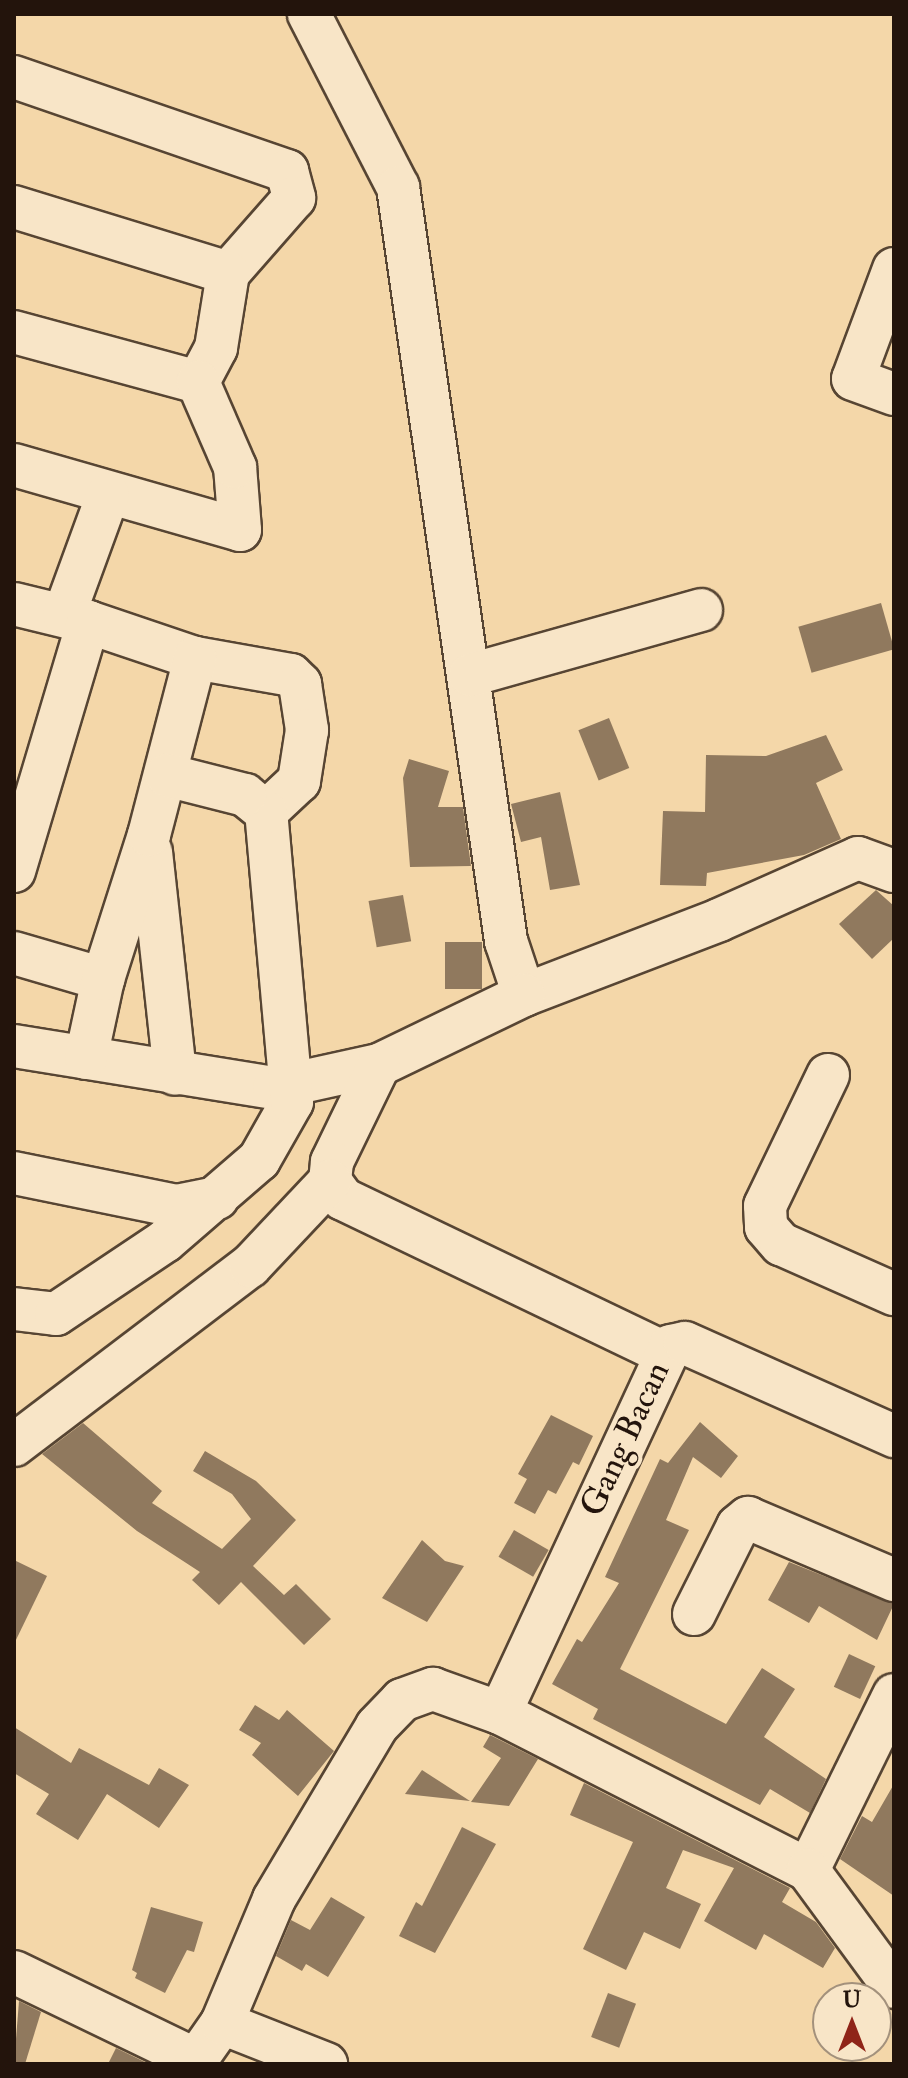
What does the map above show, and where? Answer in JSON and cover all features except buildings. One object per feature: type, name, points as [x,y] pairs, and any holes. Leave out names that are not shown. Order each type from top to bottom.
[{"type":"street","points":[[309,14],[398,187],[506,941],[524,995]]},
{"type":"street","points":[[14,77],[287,171],[294,198],[228,273],[216,348],[198,382]]},
{"type":"street","points":[[14,207],[228,273]]},
{"type":"street","points":[[894,269],[853,379],[894,394]]},
{"type":"street","points":[[14,332],[198,382]]},
{"type":"street","points":[[14,465],[108,495],[240,530],[235,467],[198,382]]},
{"type":"street","points":[[14,871],[108,495]]},
{"type":"street","points":[[14,604],[76,618],[195,658],[280,671],[300,684],[307,730],[299,781],[266,812]]},
{"type":"street","points":[[470,675],[701,610]]},
{"type":"street","points":[[86,1058],[103,979],[149,835],[195,658]]},
{"type":"street","points":[[14,1309],[56,1314],[165,1241],[259,1160],[285,1123],[291,1085],[266,812],[245,795],[166,775]]},
{"type":"street","points":[[149,835],[175,1074]]},
{"type":"street","points":[[14,1046],[274,1088],[291,1085],[379,1065],[524,995],[719,920],[858,858],[894,871]]},
{"type":"street","points":[[14,953],[103,979]]},
{"type":"street","points":[[14,1445],[250,1266],[330,1181],[351,1114],[379,1065]]},
{"type":"street","points":[[828,1075],[765,1206],[766,1227],[781,1244],[894,1294]]},
{"type":"street","points":[[14,1173],[176,1206],[217,1198]]},
{"type":"street","points":[[330,1181],[343,1199],[663,1352]]},
{"type":"street","name":"Gang Bacan","points":[[500,1713],[663,1352],[676,1342],[685,1343],[894,1436]]},
{"type":"street","points":[[694,1614],[738,1526],[748,1518],[894,1580]]},
{"type":"street","points":[[14,1972],[196,2060],[222,2023],[274,1899],[377,1726],[418,1690],[452,1693],[500,1713],[808,1870],[894,1987]]},
{"type":"street","points":[[808,1870],[894,1695]]},
{"type":"street","points":[[222,2023],[326,2064]]}]
